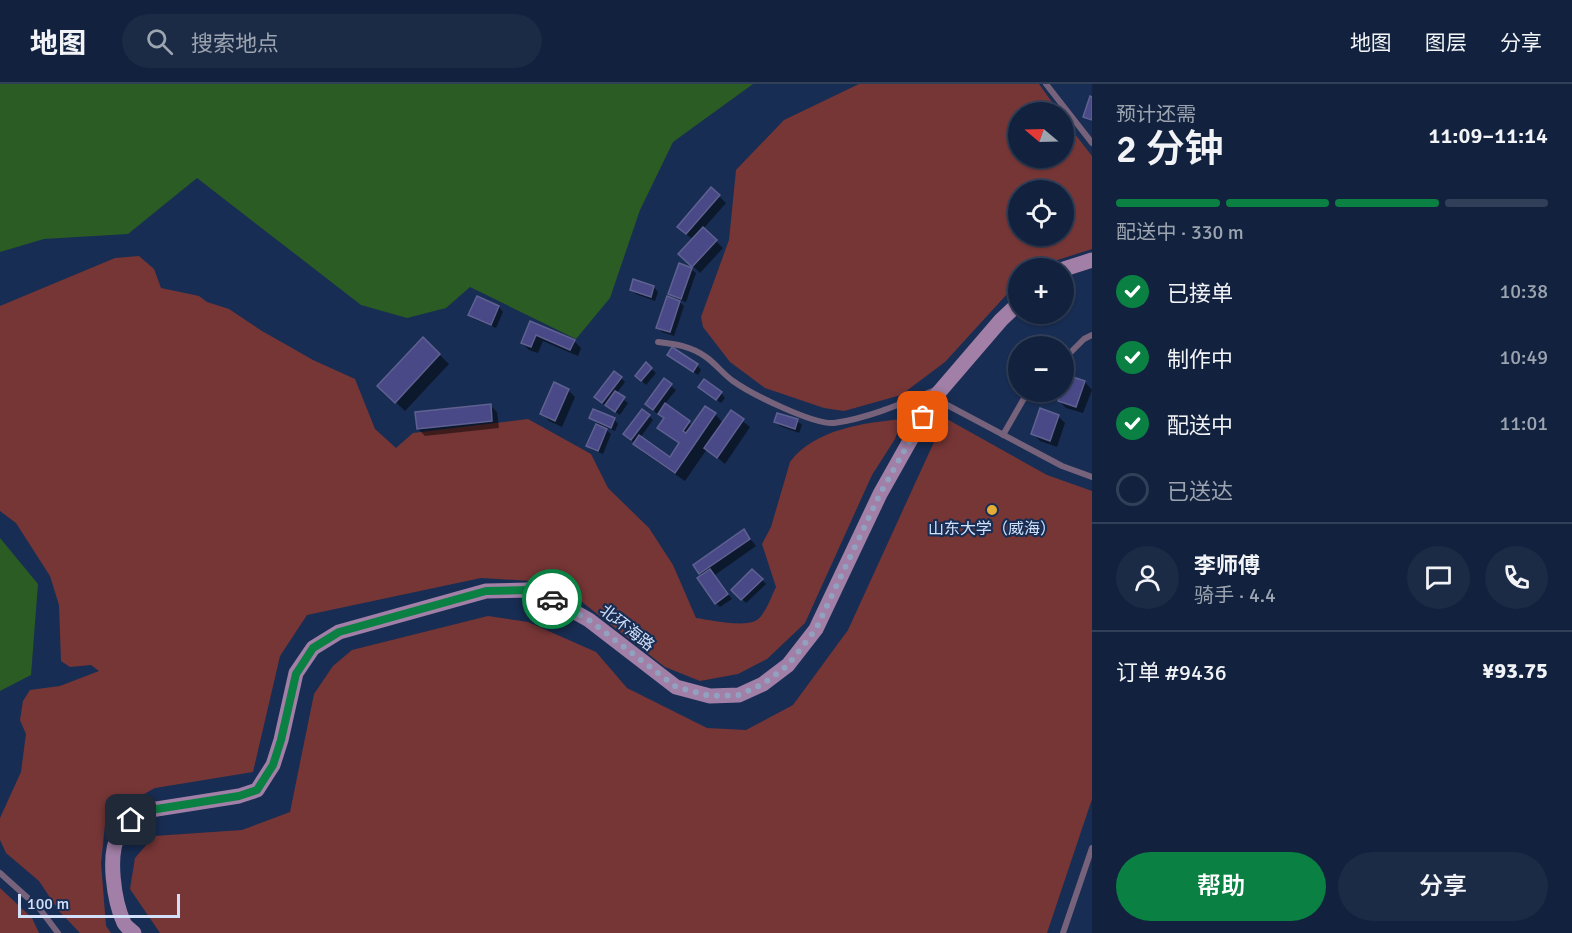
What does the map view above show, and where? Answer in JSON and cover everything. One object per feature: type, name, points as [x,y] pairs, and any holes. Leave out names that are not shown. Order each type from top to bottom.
[{"type":"main road","points":[[1074,266],[1092,260]]},
{"type":"main road","name":"北环海路","points":[[134,933],[125,924],[113,877],[113,850],[119,833],[144,811],[239,796],[257,790],[273,765],[296,674],[313,648],[339,632],[486,591],[528,590],[552,599],[589,620],[676,687],[710,696],[739,695],[763,684],[788,665],[816,629],[880,494],[939,392],[1008,314]]},
{"type":"lane","points":[[1046,84],[1092,143]]},
{"type":"lane","points":[[1074,349],[1092,335]]},
{"type":"lane","points":[[658,342],[681,344],[705,356],[734,382],[765,399],[810,419],[832,423],[888,409],[939,392],[1003,435],[1062,466],[1092,477]]},
{"type":"lane","points":[[1003,435],[1022,402]]},
{"type":"lane","points":[[1063,933],[1092,848]]},
{"type":"lane","points":[[0,873],[39,908],[57,933]]},
{"type":"shaded area","points":[[0,84],[753,84],[673,142],[640,210],[610,298],[576,339],[470,287],[446,308],[407,318],[361,305],[197,178],[128,234],[44,239],[0,252]]},
{"type":"shaded area","points":[[859,84],[1039,84],[1052,102],[1008,102],[1008,168],[1074,168],[1074,133],[1092,156],[1092,249],[1064,258],[1008,258],[1008,293],[945,362],[901,395],[844,411],[824,408],[765,388],[730,362],[703,327],[701,317],[729,240],[736,170],[784,120]]},
{"type":"shaded area","points":[[139,256],[154,269],[161,288],[199,296],[207,302],[229,309],[313,360],[355,379],[375,429],[396,448],[413,433],[528,419],[591,454],[608,488],[649,528],[673,565],[696,618],[727,623],[751,622],[757,620],[768,605],[776,587],[762,544],[771,527],[790,462],[800,451],[826,435],[841,430],[902,419],[895,439],[872,475],[805,623],[767,659],[738,674],[700,681],[665,667],[582,602],[532,581],[481,578],[307,615],[280,656],[253,772],[155,788],[106,815],[101,863],[106,926],[111,933],[80,933],[59,911],[39,881],[6,853],[0,840],[0,818],[21,772],[26,734],[20,720],[23,701],[30,690],[60,686],[99,671],[91,665],[70,667],[61,661],[59,605],[50,576],[16,523],[0,511],[0,306],[115,258]]},
{"type":"shaded area","name":"山东大学（威海）","points":[[945,418],[1047,475],[1092,491],[1092,799],[1047,933],[160,933],[130,889],[135,858],[154,836],[242,830],[290,812],[314,694],[333,666],[352,650],[488,616],[528,622],[596,652],[627,688],[707,728],[746,730],[793,705],[848,630]]},
{"type":"shaded area","points":[[0,538],[38,584],[31,675],[0,691]]},
{"type":"shaded area","points":[[0,888],[32,918],[39,933],[0,933]]},
{"type":"building","points":[[1090,96],[1092,97],[1092,120],[1083,117]]},
{"type":"building","points":[[711,187],[720,195],[686,234],[677,227]]},
{"type":"building","points":[[703,227],[717,240],[692,267],[678,254]]},
{"type":"building","points":[[679,263],[692,268],[681,299],[668,294]]},
{"type":"building","points":[[633,279],[654,286],[651,297],[630,290]]},
{"type":"building","points":[[477,296],[499,306],[491,325],[468,315]]},
{"type":"building","points":[[667,296],[680,301],[670,332],[656,328]]},
{"type":"building","points":[[530,321],[575,340],[570,350],[536,335],[531,347],[521,343]]},
{"type":"building","points":[[423,337],[440,354],[395,403],[377,386]]},
{"type":"building","points":[[672,347],[698,364],[693,372],[667,355]]},
{"type":"building","points":[[646,362],[652,368],[641,381],[635,376]]},
{"type":"building","points":[[614,371],[622,377],[602,403],[594,397]]},
{"type":"building","points":[[1074,377],[1085,381],[1076,407],[1061,402],[1074,402]]},
{"type":"building","points":[[664,378],[672,384],[653,410],[645,404]]},
{"type":"building","points":[[704,379],[722,392],[716,400],[698,387]]},
{"type":"building","points":[[554,382],[569,389],[555,421],[540,414]]},
{"type":"building","points":[[615,391],[625,397],[615,412],[605,405]]},
{"type":"building","points":[[665,403],[690,421],[683,431],[686,433],[705,406],[716,413],[675,473],[633,444],[639,435],[670,457],[679,443],[657,428],[664,418],[658,414]]},
{"type":"building","points":[[491,404],[492,421],[417,429],[415,412]]},
{"type":"building","points":[[1040,408],[1059,415],[1050,441],[1031,434]]},
{"type":"building","points":[[593,409],[615,418],[611,428],[589,418]]},
{"type":"building","points":[[642,409],[650,415],[631,440],[623,434]]},
{"type":"building","points":[[731,410],[744,419],[717,458],[704,448]]},
{"type":"building","points":[[777,413],[798,419],[795,429],[774,422]]},
{"type":"building","points":[[596,424],[607,429],[598,451],[586,446]]},
{"type":"building","points":[[744,529],[750,539],[699,574],[693,565]]},
{"type":"building","points":[[710,569],[728,594],[715,604],[697,578]]},
{"type":"building","points":[[752,569],[763,579],[741,600],[731,590]]},
{"type":"way so far","points":[[552,599],[589,620],[676,687],[710,696],[739,695],[763,684],[788,665],[816,629],[880,494],[923,417]]},
{"type":"place","name":"山东大学（威海）","points":[[992,510]]},
{"type":"route","points":[[131,820],[144,811],[239,796],[257,790],[273,765],[296,674],[313,648],[339,632],[486,591],[528,590],[552,599]]}]
